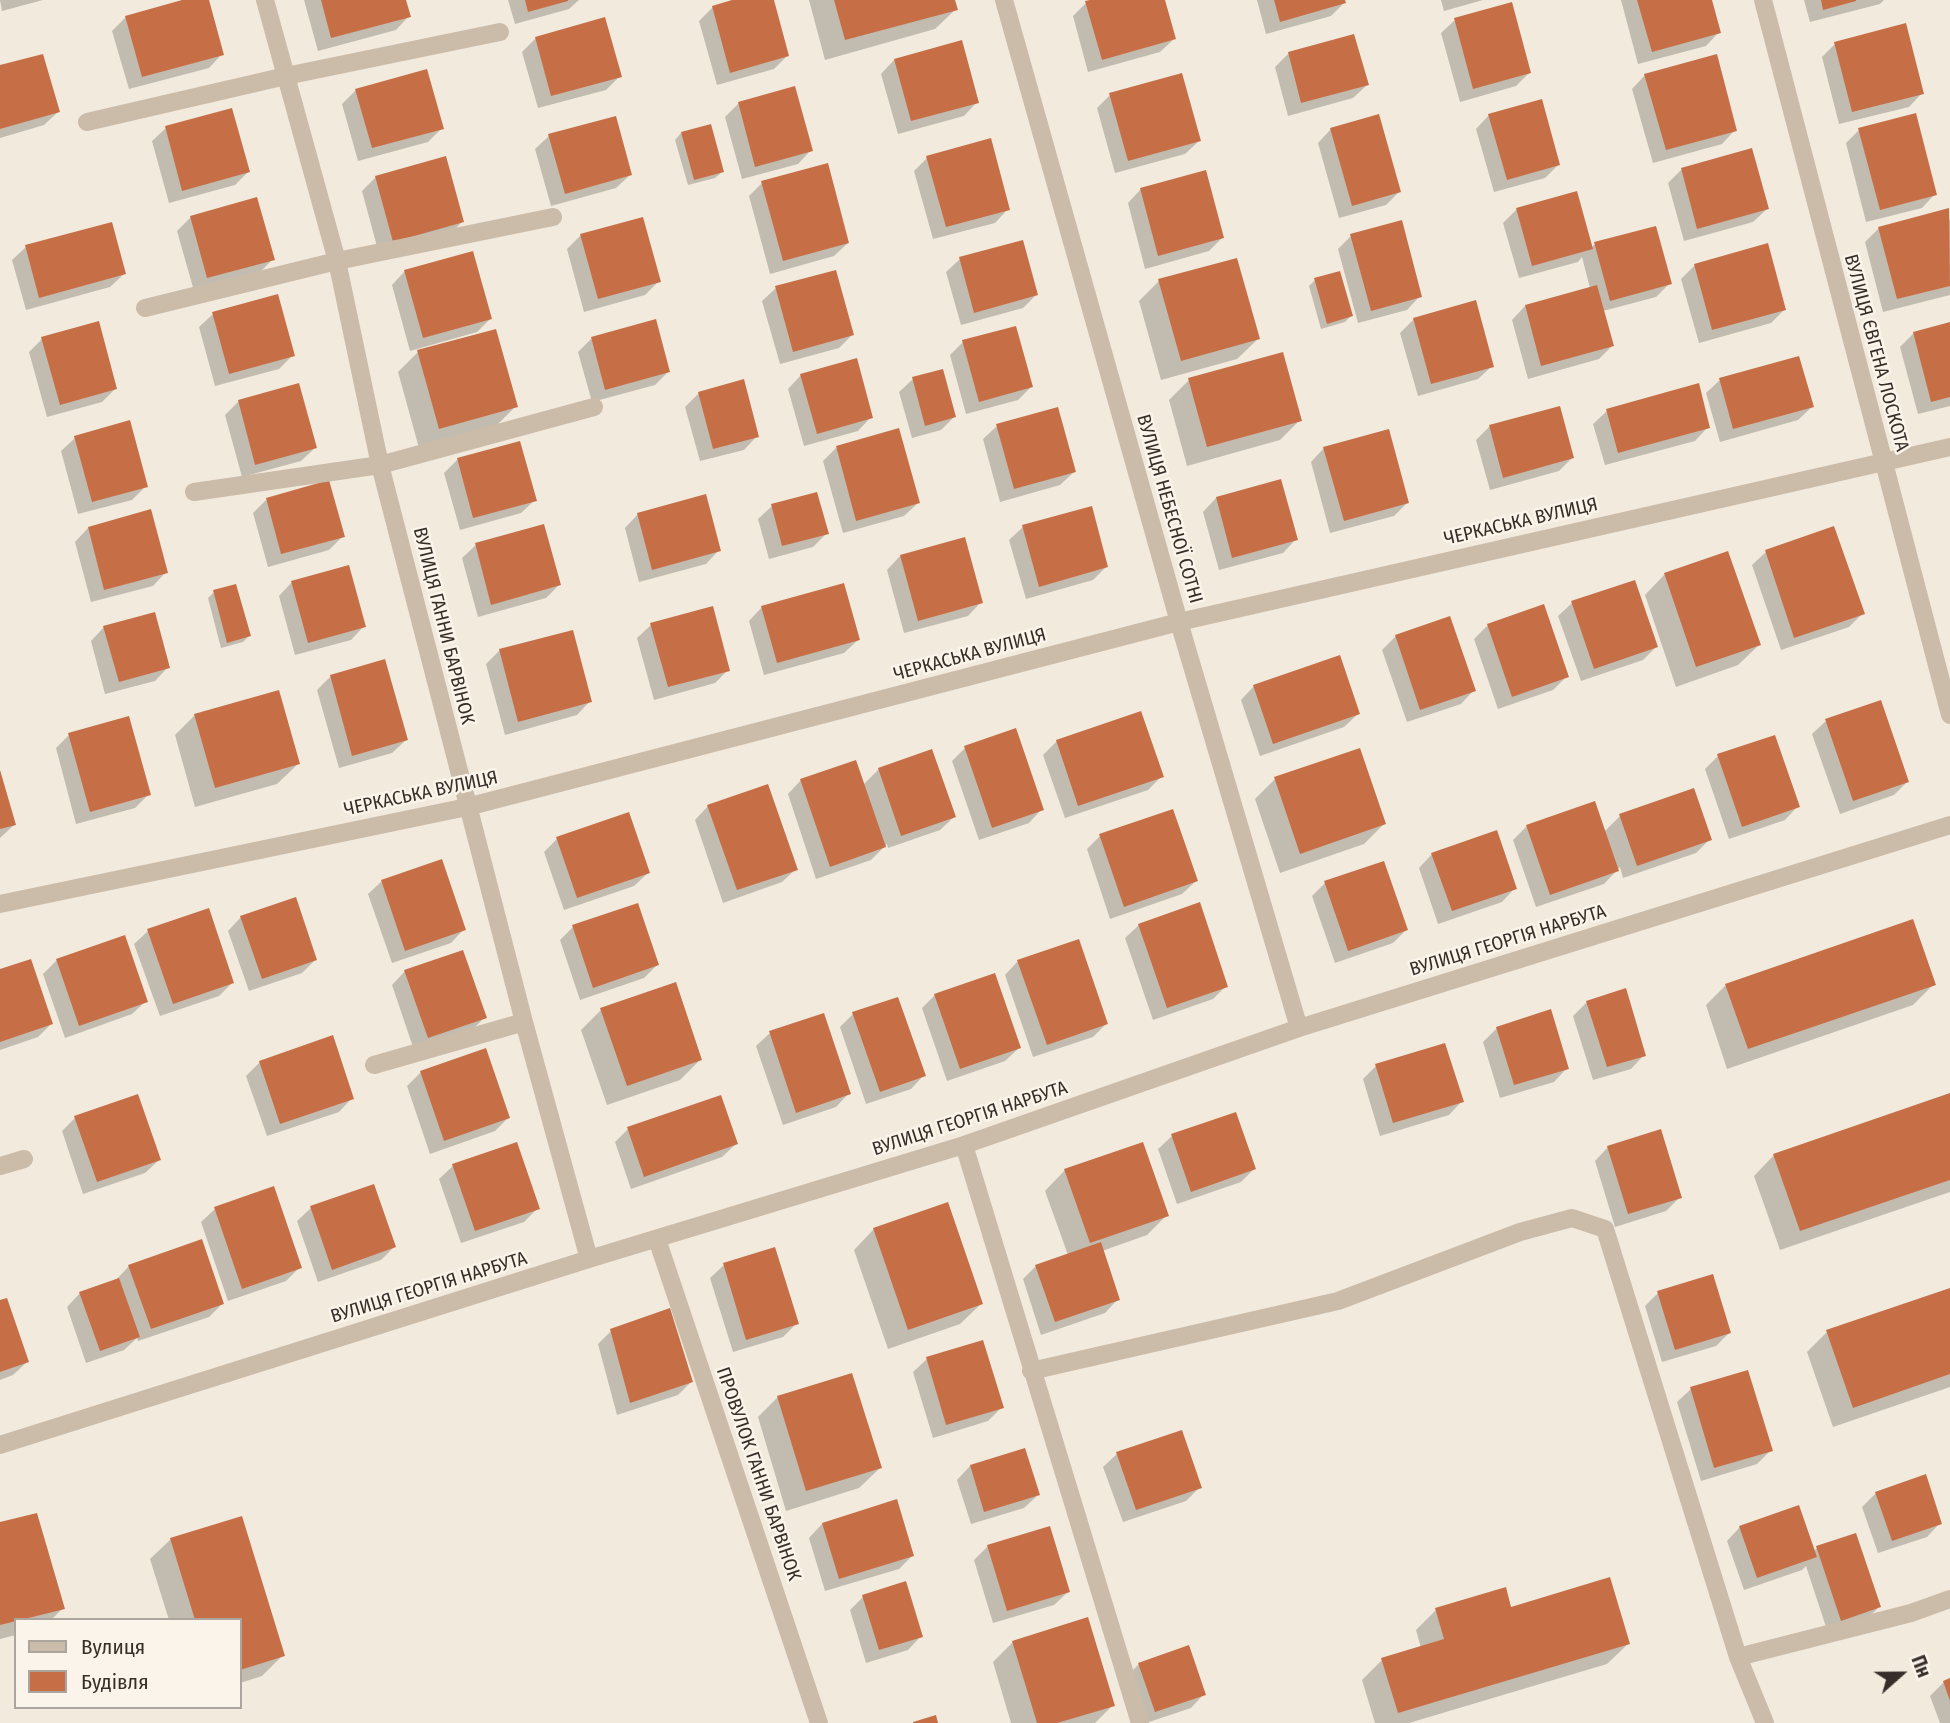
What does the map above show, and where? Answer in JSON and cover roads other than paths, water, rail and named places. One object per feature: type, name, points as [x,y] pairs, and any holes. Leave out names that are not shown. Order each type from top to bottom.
[{"type":"street","name":"ВУЛИЦЯ ГАННИ БАРВІНОК","points":[[265,0],[337,261],[380,466],[467,807],[589,1259]]},
{"type":"street","name":"ВУЛИЦЯ НЕБЕСНОЇ СОТНІ","points":[[1004,0],[1179,622],[1298,1028]]},
{"type":"street","name":"ВУЛИЦЯ ЄВГЕНА ЛОСКОТА","points":[[1763,0],[1950,715]]},
{"type":"street","points":[[88,122],[286,76],[500,32]]},
{"type":"street","points":[[145,308],[337,261],[553,217]]},
{"type":"street","points":[[194,492],[380,466],[594,407]]},
{"type":"street","name":"ЧЕРКАСЬКА ВУЛИЦЯ","points":[[0,904],[467,807],[1179,622],[1950,447]]},
{"type":"street","name":"ВУЛИЦЯ ГЕОРГІЯ НАРБУТА","points":[[0,1445],[589,1259],[964,1145],[1298,1028],[1950,825]]},
{"type":"street","points":[[374,1065],[524,1022]]},
{"type":"street","points":[[964,1145],[1140,1723]]},
{"type":"street","points":[[0,1166],[24,1159]]},
{"type":"street","points":[[1031,1371],[1338,1301],[1520,1232],[1572,1218],[1605,1229],[1738,1657],[1765,1723]]},
{"type":"street","name":"ПРОВУЛОК ГАННИ БАРВІНОК","points":[[657,1238],[819,1723]]},
{"type":"street","points":[[1738,1657],[1911,1613],[1950,1599]]}]
